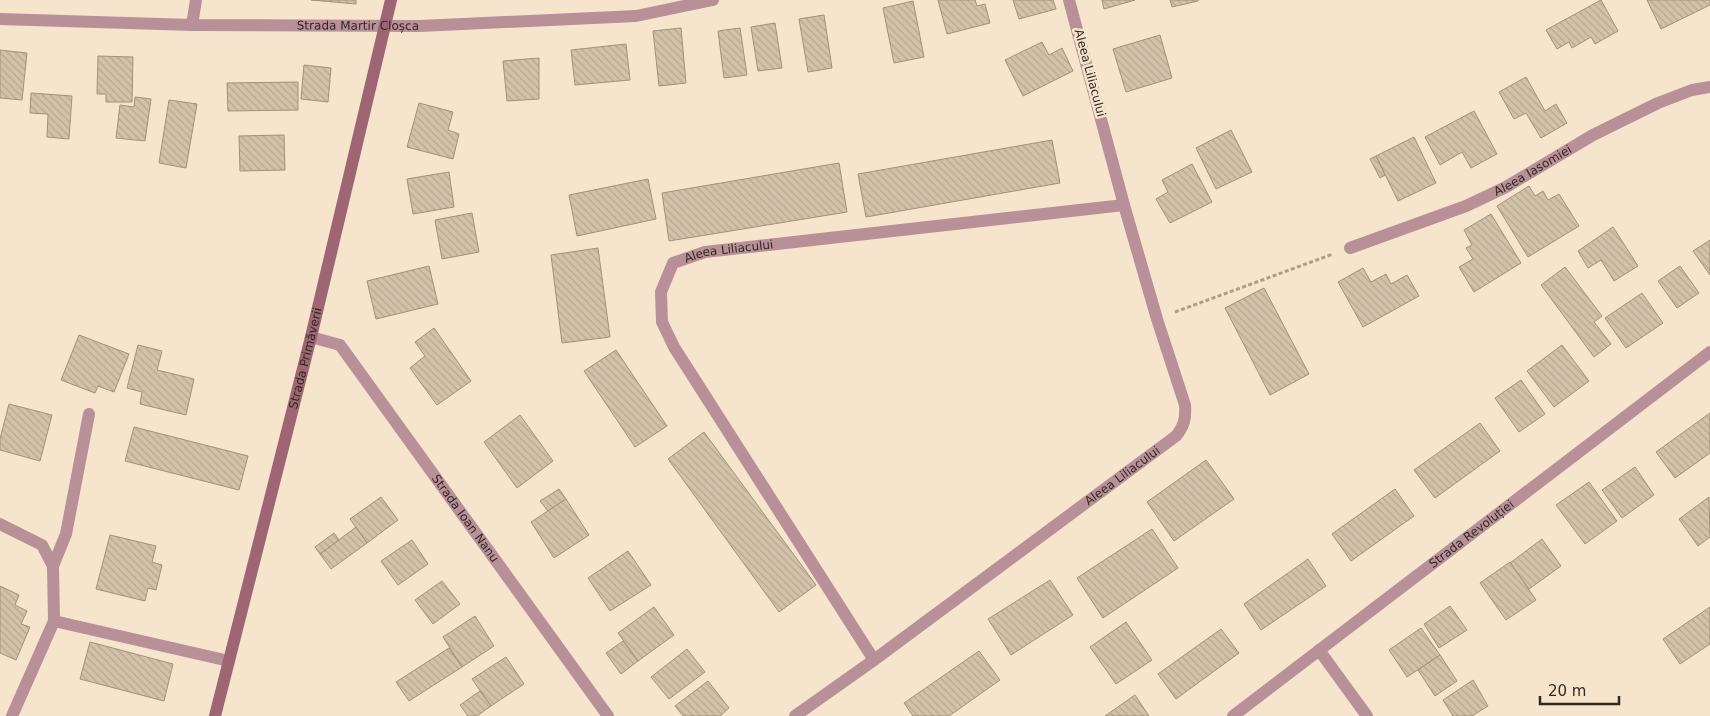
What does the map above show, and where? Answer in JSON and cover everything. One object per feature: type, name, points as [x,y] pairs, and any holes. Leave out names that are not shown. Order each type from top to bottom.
[{"type":"main road","name":"Strada Primăverii","points":[[215,716],[311,337],[391,0]]},
{"type":"street","points":[[192,26],[196,0]]},
{"type":"street","name":"Strada Martir Cloșca","points":[[0,19],[192,26],[420,26],[636,16],[713,0]]},
{"type":"street","name":"Aleea Liliacului","points":[[796,716],[1176,436],[1183,426],[1186,417],[1185,405],[1157,319],[1124,205],[1070,0]]},
{"type":"street","name":"Aleea Iasomiei","points":[[1350,248],[1466,206],[1506,187],[1593,135],[1658,103],[1692,90],[1710,87]]},
{"type":"street","name":"Aleea Liliacului","points":[[874,660],[674,347],[662,322],[661,292],[673,262],[705,252],[1124,205]]},
{"type":"street","name":"Strada Ioan Nanu","points":[[311,337],[340,345],[608,716]]},
{"type":"street","name":"Strada Revoluției","points":[[1233,716],[1710,352]]},
{"type":"street","points":[[12,716],[54,621],[53,566],[66,534],[89,414]]},
{"type":"street","points":[[0,524],[42,545],[53,566]]},
{"type":"street","points":[[54,621],[229,661]]},
{"type":"street","points":[[1319,650],[1367,716]]},
{"type":"path","points":[[1157,319],[1350,248]]},
{"type":"building","points":[[311,0],[356,0],[356,4]]},
{"type":"building","points":[[938,0],[975,0],[977,6],[985,4],[990,23],[947,34]]},
{"type":"building","points":[[1013,0],[1053,0],[1056,9],[1019,19]]},
{"type":"building","points":[[1102,0],[1135,0],[1104,9]]},
{"type":"building","points":[[1170,0],[1198,0],[1198,1],[1172,7]]},
{"type":"building","points":[[1601,0],[1618,31],[1595,44],[1591,37],[1572,48],[1569,42],[1557,49],[1546,30]]},
{"type":"building","points":[[1647,0],[1710,0],[1710,5],[1661,29]]},
{"type":"building","points":[[913,1],[924,57],[894,63],[883,8]]},
{"type":"building","points":[[824,15],[832,68],[808,72],[799,19]]},
{"type":"building","points":[[775,23],[782,68],[758,71],[751,27]]},
{"type":"building","points":[[681,28],[686,83],[659,86],[653,31]]},
{"type":"building","points":[[740,28],[747,75],[724,78],[718,31]]},
{"type":"building","points":[[1160,35],[1172,78],[1126,92],[1113,49]]},
{"type":"building","points":[[1042,42],[1049,55],[1062,48],[1073,71],[1023,96],[1005,60]]},
{"type":"building","points":[[626,44],[630,80],[575,85],[571,50]]},
{"type":"building","points":[[0,50],[27,53],[22,100],[0,98]]},
{"type":"building","points":[[98,56],[133,57],[132,102],[106,102],[106,94],[97,94]]},
{"type":"building","points":[[539,58],[539,99],[507,101],[503,61]]},
{"type":"building","points":[[304,65],[331,68],[328,102],[301,99]]},
{"type":"building","points":[[1526,77],[1545,111],[1556,104],[1567,123],[1541,138],[1526,113],[1514,119],[1499,92]]},
{"type":"building","points":[[298,82],[298,110],[228,111],[227,83]]},
{"type":"building","points":[[31,93],[72,96],[69,139],[47,137],[48,114],[30,113]]},
{"type":"building","points":[[135,97],[151,99],[145,141],[116,138],[120,105],[134,107]]},
{"type":"building","points":[[169,100],[197,104],[186,168],[159,163]]},
{"type":"building","points":[[419,103],[453,112],[448,130],[459,134],[453,159],[407,147]]},
{"type":"building","points":[[1474,111],[1497,154],[1471,168],[1462,152],[1440,165],[1425,137]]},
{"type":"building","points":[[1231,130],[1252,172],[1216,189],[1196,148]]},
{"type":"building","points":[[284,135],[285,170],[240,171],[239,136]]},
{"type":"building","points":[[1414,137],[1436,183],[1398,201],[1376,156]]},
{"type":"building","points":[[1052,140],[1060,183],[866,217],[858,174]]},
{"type":"building","points":[[1376,156],[1385,175],[1380,178],[1370,159]]},
{"type":"building","points":[[839,163],[847,212],[669,241],[662,193]]},
{"type":"building","points":[[1192,164],[1212,202],[1170,223],[1156,199],[1168,192],[1162,180]]},
{"type":"building","points":[[449,172],[454,207],[413,214],[407,179]]},
{"type":"building","points":[[648,179],[656,219],[577,236],[569,195]]},
{"type":"building","points":[[1529,186],[1535,196],[1543,191],[1548,200],[1559,194],[1579,226],[1528,257],[1497,206]]},
{"type":"building","points":[[472,213],[479,252],[442,259],[435,220]]},
{"type":"building","points":[[1491,214],[1521,263],[1474,292],[1459,267],[1473,259],[1466,248],[1472,245],[1464,230]]},
{"type":"building","points":[[1613,227],[1638,266],[1614,281],[1601,260],[1588,268],[1578,251]]},
{"type":"building","points":[[1710,240],[1710,275],[1693,251]]},
{"type":"building","points":[[598,248],[610,337],[562,343],[551,255]]},
{"type":"building","points":[[429,266],[438,304],[376,319],[367,281]]},
{"type":"building","points":[[1680,266],[1699,293],[1677,308],[1658,281]]},
{"type":"building","points":[[1565,267],[1602,316],[1594,322],[1611,344],[1594,357],[1541,285]]},
{"type":"building","points":[[1363,268],[1371,282],[1386,274],[1391,284],[1407,275],[1419,296],[1363,327],[1338,282]]},
{"type":"building","points":[[1264,288],[1309,374],[1270,395],[1225,308]]},
{"type":"building","points":[[1642,293],[1663,323],[1626,348],[1605,318]]},
{"type":"building","points":[[434,328],[471,381],[437,405],[410,368],[425,356],[415,342]]},
{"type":"building","points":[[79,335],[129,354],[114,392],[98,386],[95,393],[61,380]]},
{"type":"building","points":[[138,345],[162,351],[157,370],[194,379],[186,415],[140,404],[142,392],[127,388]]},
{"type":"building","points":[[1562,345],[1589,381],[1554,407],[1527,371]]},
{"type":"building","points":[[616,350],[667,426],[635,447],[584,371]]},
{"type":"building","points":[[1521,380],[1545,414],[1519,432],[1495,398]]},
{"type":"building","points":[[9,404],[52,415],[40,461],[0,450],[0,439]]},
{"type":"building","points":[[1710,413],[1710,453],[1675,478],[1656,452]]},
{"type":"building","points":[[520,415],[553,461],[517,488],[484,442]]},
{"type":"building","points":[[1480,423],[1500,451],[1435,498],[1414,470]]},
{"type":"building","points":[[134,427],[248,456],[239,490],[125,461]]},
{"type":"building","points":[[704,432],[816,585],[779,612],[668,459]]},
{"type":"building","points":[[1206,460],[1234,499],[1174,541],[1147,502]]},
{"type":"building","points":[[1635,467],[1654,495],[1622,518],[1602,490]]},
{"type":"building","points":[[1589,482],[1617,521],[1585,544],[1556,505]]},
{"type":"building","points":[[559,489],[566,499],[548,511],[540,501]]},
{"type":"building","points":[[1395,489],[1414,516],[1351,561],[1332,534]]},
{"type":"building","points":[[381,497],[398,520],[367,543],[350,519]]},
{"type":"building","points":[[1709,497],[1710,537],[1698,546],[1679,519]]},
{"type":"building","points":[[566,499],[589,535],[554,558],[531,522]]},
{"type":"building","points":[[356,527],[367,543],[331,569],[320,554]]},
{"type":"building","points":[[1152,529],[1178,568],[1103,618],[1077,578]]},
{"type":"building","points":[[334,533],[339,540],[320,554],[315,547]]},
{"type":"building","points":[[110,535],[156,546],[152,562],[162,565],[156,590],[148,588],[145,601],[96,589]]},
{"type":"building","points":[[1542,539],[1561,566],[1529,589],[1510,563]]},
{"type":"building","points":[[412,540],[428,564],[398,585],[381,561]]},
{"type":"building","points":[[628,551],[651,585],[610,611],[588,578]]},
{"type":"building","points":[[1308,559],[1326,586],[1261,630],[1244,604]]},
{"type":"building","points":[[1510,562],[1536,600],[1506,620],[1480,583]]},
{"type":"building","points":[[1050,580],[1073,615],[1011,655],[988,619]]},
{"type":"building","points":[[442,581],[460,604],[433,624],[415,600]]},
{"type":"building","points":[[0,586],[19,595],[15,605],[27,611],[21,624],[30,627],[16,660],[0,653]]},
{"type":"building","points":[[1450,606],[1467,630],[1439,648],[1424,624]]},
{"type":"building","points":[[654,607],[674,635],[638,661],[618,633]]},
{"type":"building","points":[[1710,607],[1710,644],[1680,664],[1663,639]]},
{"type":"building","points":[[475,616],[494,646],[462,667],[443,637]]},
{"type":"building","points":[[1126,622],[1152,660],[1116,684],[1090,647]]},
{"type":"building","points":[[1421,628],[1440,655],[1407,677],[1389,650]]},
{"type":"building","points":[[1221,629],[1239,653],[1176,699],[1158,674]]},
{"type":"building","points":[[623,641],[638,661],[621,674],[606,653]]},
{"type":"building","points":[[90,642],[173,664],[164,701],[80,679]]},
{"type":"building","points":[[449,648],[462,667],[409,701],[396,682]]},
{"type":"building","points":[[687,649],[705,672],[669,699],[651,677]]},
{"type":"building","points":[[979,651],[1000,680],[949,716],[913,716],[904,703]]},
{"type":"building","points":[[1440,655],[1457,681],[1435,696],[1418,670]]},
{"type":"building","points":[[506,657],[524,684],[491,706],[472,679]]},
{"type":"building","points":[[1473,680],[1488,706],[1472,716],[1453,716],[1443,700]]},
{"type":"building","points":[[708,681],[729,708],[720,716],[683,716],[675,706]]},
{"type":"building","points":[[480,691],[491,706],[477,716],[468,716],[460,705]]},
{"type":"building","points":[[1135,695],[1149,716],[1105,716]]}]
